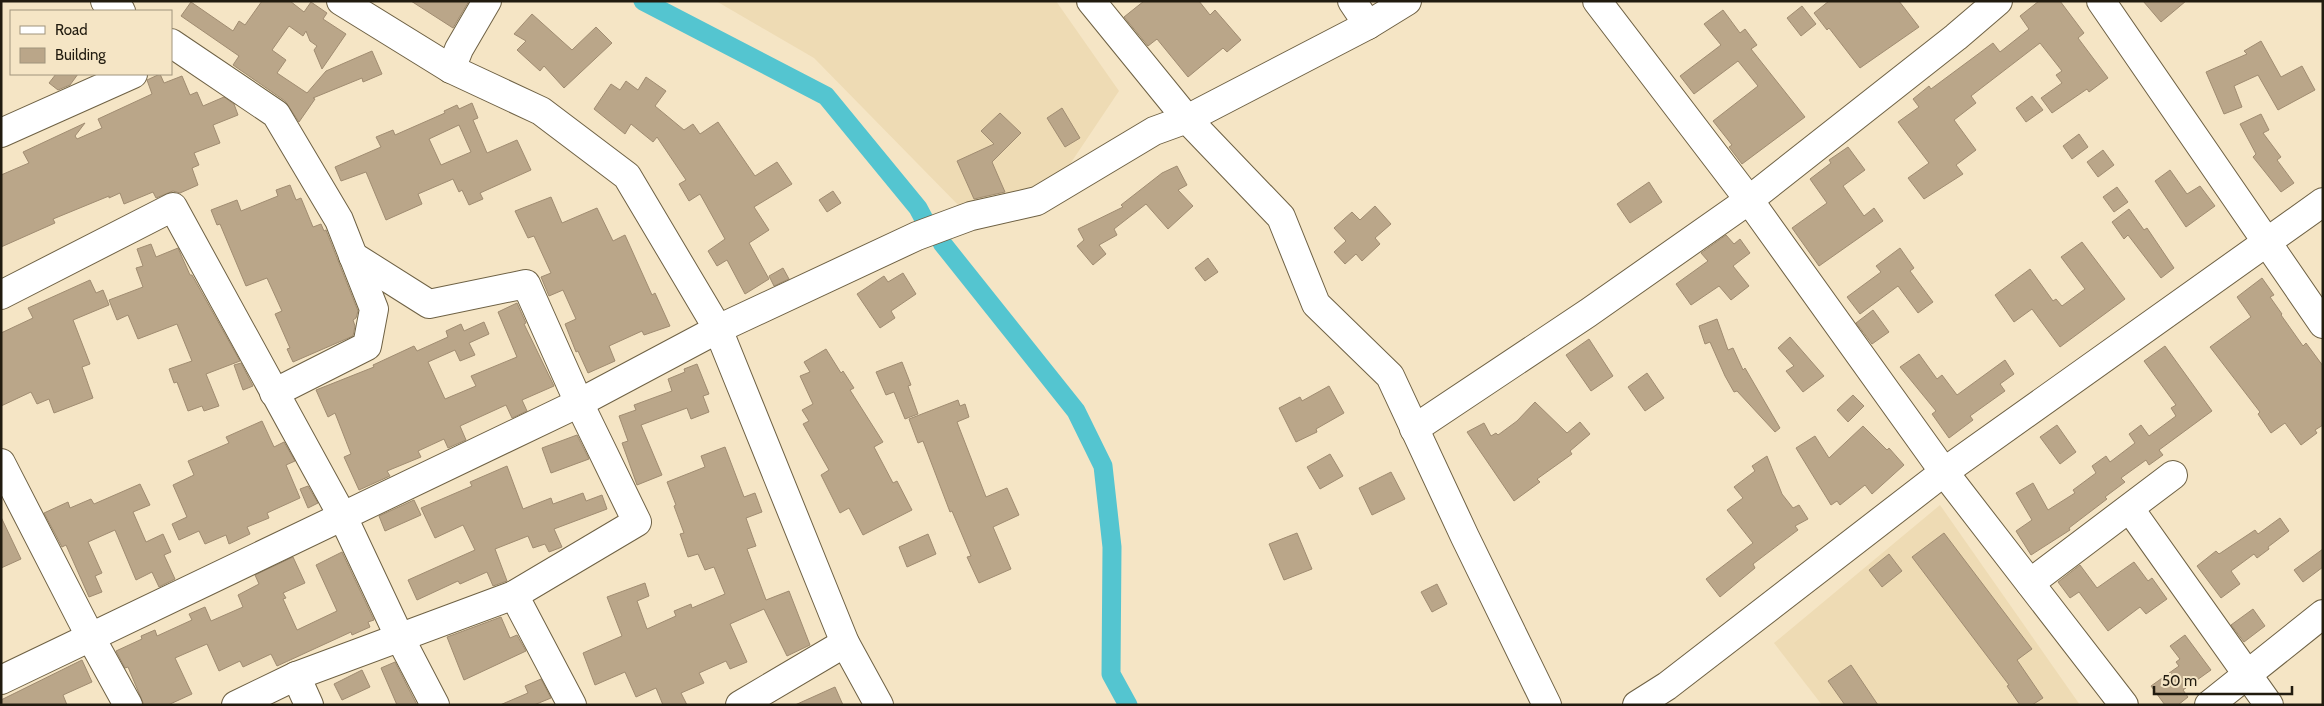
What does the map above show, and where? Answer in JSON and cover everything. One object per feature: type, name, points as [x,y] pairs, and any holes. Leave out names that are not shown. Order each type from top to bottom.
[{"type":"street","points":[[105,1],[119,10]]},
{"type":"street","points":[[341,1],[451,69],[542,111],[627,176],[718,329],[845,643],[879,705]]},
{"type":"street","points":[[451,69],[459,49],[487,1]]},
{"type":"street","points":[[1091,1],[1187,118],[1281,217],[1316,304],[1390,376],[1547,705]]},
{"type":"street","points":[[1352,1],[1368,25]]},
{"type":"street","points":[[1,680],[579,403],[718,329],[917,236],[972,216],[1037,201],[1154,131],[1187,118],[1368,25],[1407,1]]},
{"type":"street","points":[[1596,1],[1749,200],[1944,472],[2124,705]]},
{"type":"street","points":[[1414,429],[1588,314],[1749,200],[1949,43],[1998,1]]},
{"type":"street","points":[[2101,1],[2323,324]]},
{"type":"street","points":[[175,50],[276,114],[340,220],[374,309],[367,346],[274,394]]},
{"type":"street","points":[[1,133],[131,75]]},
{"type":"street","points":[[1636,705],[1667,686],[1944,472],[2323,202]]},
{"type":"street","points":[[1,295],[173,207],[343,517],[399,636],[435,705]]},
{"type":"street","points":[[236,705],[296,676],[399,636],[514,595],[637,522],[579,403],[526,284],[429,304],[353,256]]},
{"type":"street","points":[[1,463],[91,638],[128,705]]},
{"type":"street","points":[[2030,583],[2173,475]]},
{"type":"street","points":[[2130,509],[2203,609],[2269,705]]},
{"type":"street","points":[[514,595],[572,705]]},
{"type":"street","points":[[2208,705],[2323,614]]},
{"type":"street","points":[[740,705],[845,643]]},
{"type":"street","points":[[296,676],[310,705]]},
{"type":"shaded area","points":[[716,1],[1056,1],[1119,91],[1062,176],[966,213],[814,58]]},
{"type":"shaded area","points":[[1940,505],[2080,705],[1822,705],[1774,643]]},
{"type":"building","points":[[262,1],[290,1],[304,12],[311,2],[327,13],[323,19],[346,34],[322,69],[314,50],[317,46],[310,41],[306,31],[303,36],[289,26],[272,50],[286,60],[277,73],[307,93],[326,71],[372,51],[382,74],[363,82],[362,78],[313,98],[315,99],[299,122],[285,101],[233,65],[239,56],[181,16],[191,2],[233,31],[239,21],[245,25]]},
{"type":"building","points":[[411,1],[469,1],[453,28]]},
{"type":"building","points":[[1144,1],[1199,1],[1210,15],[1215,10],[1241,40],[1227,52],[1223,48],[1188,77],[1157,39],[1148,46],[1124,17]]},
{"type":"building","points":[[1829,1],[1899,1],[1919,27],[1860,68],[1829,28],[1827,30],[1814,13]]},
{"type":"building","points":[[2039,1],[2060,1],[2084,33],[2078,38],[2108,78],[2089,92],[2087,89],[2052,113],[2041,98],[2062,83],[2056,75],[2062,71],[2040,43],[1971,96],[1976,103],[1954,120],[1976,150],[1956,165],[1963,174],[1924,199],[1908,178],[1929,163],[1898,122],[1919,107],[1913,99],[1929,86],[1931,89],[1993,43],[2000,52],[2029,29],[2020,16]]},
{"type":"building","points":[[2143,1],[2186,1],[2161,22]]},
{"type":"building","points":[[1802,6],[1816,24],[1801,36],[1787,18]]},
{"type":"building","points":[[1723,10],[1740,33],[1745,29],[1757,45],[1751,49],[1805,117],[1742,164],[1729,147],[1732,145],[1713,121],[1758,86],[1738,61],[1694,94],[1680,76],[1721,45],[1704,24]]},
{"type":"building","points":[[532,14],[572,50],[596,27],[612,43],[564,88],[544,66],[540,71],[517,50],[526,41],[514,34]]},
{"type":"building","points":[[2261,41],[2281,77],[2302,66],[2315,90],[2278,110],[2258,75],[2234,86],[2242,107],[2224,114],[2206,72],[2247,54],[2244,51]]},
{"type":"building","points":[[55,75],[77,75],[70,85],[58,90],[49,83]]},
{"type":"building","points":[[160,75],[164,83],[182,76],[190,95],[197,92],[203,106],[224,97],[234,104],[238,115],[213,125],[220,143],[194,153],[199,165],[192,168],[198,185],[180,193],[173,191],[156,198],[153,192],[124,204],[120,193],[109,198],[109,196],[53,219],[55,223],[1,247],[1,175],[29,163],[23,152],[85,123],[75,136],[77,139],[102,128],[98,119],[152,94],[147,80]]},
{"type":"building","points":[[646,77],[666,91],[655,106],[684,130],[693,124],[700,134],[718,122],[755,176],[777,162],[792,184],[754,207],[769,230],[749,243],[769,279],[745,294],[727,260],[717,266],[708,251],[725,239],[700,194],[689,201],[679,184],[686,180],[657,137],[653,142],[631,124],[625,134],[594,109],[611,84],[620,90],[626,81],[638,90]]},
{"type":"building","points":[[2032,96],[2043,110],[2026,122],[2016,108]]},
{"type":"building","points":[[472,103],[478,118],[473,120],[487,153],[517,140],[531,170],[480,193],[483,199],[469,205],[462,190],[459,192],[453,179],[418,194],[422,204],[386,220],[366,172],[341,181],[335,167],[381,147],[376,137],[393,130],[395,135],[445,113],[444,111],[457,105],[459,109]],"holes":[[[459,125],[471,152],[441,165],[429,139]]]},
{"type":"building","points":[[1062,108],[1080,138],[1065,147],[1047,118]]},
{"type":"building","points":[[1000,113],[1021,133],[992,162],[1005,192],[974,199],[957,161],[994,144],[981,131]]},
{"type":"building","points":[[2261,114],[2269,130],[2263,133],[2281,157],[2277,160],[2294,183],[2281,192],[2253,157],[2256,154],[2240,124]]},
{"type":"building","points":[[2079,134],[2088,147],[2072,159],[2063,146]]},
{"type":"building","points":[[1848,147],[1865,170],[1843,186],[1864,216],[1874,208],[1883,221],[1819,266],[1792,228],[1827,203],[1810,179],[1831,163],[1829,160]]},
{"type":"building","points":[[2103,150],[2114,165],[2098,177],[2087,162]]},
{"type":"building","points":[[1177,166],[1187,185],[1178,190],[1193,206],[1168,229],[1146,204],[1114,229],[1117,235],[1099,245],[1106,254],[1093,265],[1077,246],[1084,240],[1078,229],[1123,207],[1121,205],[1162,173]]},
{"type":"building","points":[[2170,170],[2187,194],[2200,186],[2215,206],[2186,227],[2155,181]]},
{"type":"building","points":[[1649,182],[1662,202],[1630,223],[1617,204]]},
{"type":"building","points":[[290,185],[296,200],[301,198],[313,227],[321,224],[324,231],[326,230],[358,311],[356,318],[353,320],[355,326],[353,336],[293,362],[287,349],[290,348],[275,314],[282,311],[267,278],[246,286],[220,224],[217,225],[211,210],[237,200],[241,211],[278,196],[276,190]]},
{"type":"building","points":[[2117,187],[2128,202],[2114,212],[2103,197]]},
{"type":"building","points":[[833,191],[841,203],[827,212],[819,200]]},
{"type":"building","points":[[551,197],[562,223],[597,208],[613,241],[625,235],[652,295],[655,293],[670,326],[644,335],[642,331],[609,346],[615,361],[588,373],[578,351],[576,352],[565,324],[576,319],[563,290],[549,296],[541,277],[551,273],[534,236],[528,238],[515,211]]},
{"type":"building","points":[[1375,206],[1391,224],[1375,238],[1380,244],[1362,261],[1356,254],[1345,264],[1334,252],[1346,241],[1334,228],[1352,212],[1360,220]]},
{"type":"building","points":[[2129,209],[2144,230],[2147,228],[2174,268],[2161,278],[2128,235],[2124,239],[2112,222]]},
{"type":"building","points":[[1726,235],[1734,244],[1740,239],[1750,253],[1733,266],[1749,286],[1731,300],[1719,286],[1691,305],[1676,284],[1708,261],[1701,253]]},
{"type":"building","points":[[2082,242],[2125,299],[2060,347],[2032,309],[2014,322],[1995,295],[2030,269],[2053,301],[2056,299],[2062,306],[2085,289],[2061,257]]},
{"type":"building","points":[[151,244],[156,257],[178,248],[190,275],[192,275],[240,361],[206,374],[219,406],[204,411],[202,406],[188,411],[177,382],[174,383],[169,369],[192,361],[177,324],[138,339],[128,315],[117,320],[109,300],[143,287],[136,268],[143,266],[137,249]]},
{"type":"building","points":[[1900,248],[1914,268],[1910,271],[1933,302],[1918,313],[1898,286],[1860,314],[1847,297],[1881,272],[1876,266]]},
{"type":"building","points":[[1208,258],[1218,272],[1205,281],[1195,268]]},
{"type":"building","points":[[783,268],[789,279],[774,286],[769,276]]},
{"type":"building","points":[[903,273],[916,294],[891,311],[895,318],[880,328],[857,294],[884,276],[888,282]]},
{"type":"building","points":[[2262,278],[2274,295],[2270,297],[2281,315],[2303,346],[2306,343],[2323,366],[2323,425],[2315,430],[2317,433],[2301,445],[2285,423],[2271,433],[2258,414],[2260,412],[2210,347],[2251,317],[2237,297]]},
{"type":"building","points":[[90,280],[96,293],[103,290],[109,305],[73,320],[90,364],[82,367],[93,398],[54,413],[49,399],[37,404],[31,392],[1,406],[1,333],[33,318],[28,308]]},
{"type":"building","points":[[517,303],[526,323],[524,324],[554,386],[522,400],[527,411],[512,418],[506,405],[460,426],[466,440],[448,448],[444,439],[418,451],[421,457],[387,471],[390,476],[359,490],[344,457],[351,454],[335,413],[328,417],[316,390],[374,367],[373,365],[414,346],[417,351],[448,337],[446,331],[461,324],[464,331],[484,322],[489,334],[469,343],[475,355],[460,361],[455,350],[428,362],[445,399],[476,386],[471,376],[517,357],[498,312]]},
{"type":"building","points":[[1873,310],[1889,332],[1872,344],[1856,323]]},
{"type":"building","points":[[1717,319],[1728,350],[1733,348],[1743,370],[1745,368],[1780,428],[1775,432],[1737,391],[1734,392],[1710,342],[1705,344],[1699,326]]},
{"type":"building","points":[[1790,337],[1824,376],[1803,392],[1786,371],[1794,366],[1778,348]]},
{"type":"building","points":[[1589,339],[1613,376],[1591,391],[1566,355]]},
{"type":"building","points":[[2165,346],[2212,411],[2159,450],[2163,455],[2149,465],[2146,460],[2121,478],[2125,482],[2105,497],[2107,499],[2069,528],[2070,530],[2031,555],[2016,531],[2032,520],[2016,493],[2033,483],[2048,510],[2075,493],[2073,490],[2096,473],[2092,466],[2106,456],[2110,462],[2135,443],[2129,434],[2141,425],[2149,436],[2176,416],[2171,408],[2176,405],[2144,361]]},
{"type":"building","points":[[826,349],[841,373],[843,371],[854,388],[850,390],[883,442],[874,447],[893,483],[897,481],[912,510],[863,535],[849,508],[840,513],[821,475],[829,470],[803,424],[809,421],[802,410],[813,404],[800,376],[810,372],[804,362]]},
{"type":"building","points":[[1919,354],[1937,379],[1942,375],[1957,395],[2005,360],[2014,374],[2000,384],[2005,391],[1970,416],[1973,420],[1949,438],[1932,414],[1936,411],[1900,367]]},
{"type":"building","points":[[902,362],[911,385],[908,386],[918,414],[905,419],[894,392],[886,395],[876,372]]},
{"type":"building","points":[[241,363],[253,386],[243,390],[234,365]]},
{"type":"building","points":[[697,364],[709,394],[703,396],[709,412],[691,419],[687,408],[641,425],[662,475],[637,485],[622,443],[628,441],[619,416],[636,410],[634,405],[672,391],[668,379],[685,372],[684,369]]},
{"type":"building","points":[[1647,373],[1664,398],[1645,411],[1628,387]]},
{"type":"building","points":[[1329,386],[1344,413],[1316,429],[1317,432],[1296,442],[1279,408],[1300,397],[1302,401]]},
{"type":"building","points":[[1853,395],[1864,406],[1848,422],[1837,410]]},
{"type":"building","points":[[958,400],[960,406],[965,404],[969,417],[957,422],[986,497],[1007,488],[1019,515],[993,527],[1011,569],[979,583],[967,557],[971,556],[952,511],[950,512],[923,441],[918,443],[909,419]]},
{"type":"building","points":[[1535,402],[1567,433],[1580,422],[1590,434],[1570,451],[1572,454],[1537,479],[1540,482],[1514,501],[1467,432],[1484,423],[1491,436],[1496,433],[1498,435],[1517,421]]},
{"type":"building","points":[[262,421],[274,447],[284,442],[295,461],[286,465],[300,498],[267,513],[269,518],[247,527],[250,534],[229,544],[226,535],[205,544],[199,531],[179,540],[172,524],[187,517],[173,485],[194,475],[188,461],[229,443],[226,437]]},
{"type":"building","points":[[2057,425],[2076,452],[2060,464],[2040,437]]},
{"type":"building","points":[[1863,426],[1887,450],[1889,448],[1904,465],[1872,494],[1865,485],[1840,505],[1837,501],[1831,505],[1796,448],[1815,436],[1829,458]]},
{"type":"building","points":[[577,435],[589,459],[551,473],[542,448]]},
{"type":"building","points":[[725,447],[744,497],[755,493],[762,512],[746,518],[756,546],[747,549],[766,600],[789,591],[810,645],[787,656],[764,609],[730,624],[747,662],[730,669],[726,661],[699,673],[704,683],[681,693],[687,705],[663,705],[656,688],[636,697],[625,672],[595,685],[583,653],[622,636],[607,597],[645,583],[649,596],[637,601],[647,629],[676,616],[674,611],[691,604],[692,608],[725,594],[714,567],[705,570],[698,554],[688,557],[680,534],[684,533],[667,482],[705,467],[701,456]]},
{"type":"building","points":[[1330,454],[1343,476],[1320,489],[1307,467]]},
{"type":"building","points":[[1767,456],[1782,494],[1793,508],[1799,505],[1808,519],[1795,526],[1798,530],[1753,564],[1755,568],[1720,597],[1706,579],[1753,543],[1727,510],[1743,498],[1734,487],[1755,471],[1752,466]]},
{"type":"building","points":[[507,466],[523,509],[551,498],[553,504],[583,493],[586,501],[602,495],[607,509],[554,529],[562,547],[549,552],[545,544],[533,548],[528,536],[495,549],[507,581],[493,586],[487,572],[460,584],[458,581],[417,600],[408,580],[475,550],[463,525],[435,538],[421,508],[472,486],[470,482]]},
{"type":"building","points":[[1391,472],[1405,499],[1372,515],[1359,488]]},
{"type":"building","points":[[140,484],[150,505],[133,512],[146,542],[163,534],[171,552],[164,555],[175,579],[159,587],[152,572],[136,580],[115,530],[88,542],[102,573],[95,576],[102,592],[89,597],[66,545],[62,547],[44,513],[68,502],[70,508],[91,499],[94,504]]},
{"type":"building","points":[[308,486],[318,503],[308,508],[300,489]]},
{"type":"building","points":[[414,500],[421,515],[385,531],[379,516]]},
{"type":"building","points":[[1,517],[21,559],[1,568]]},
{"type":"building","points":[[2280,518],[2289,531],[2257,558],[2254,554],[2231,571],[2240,584],[2221,598],[2197,566],[2216,551],[2219,554],[2255,530],[2258,534]]},
{"type":"building","points":[[1297,533],[1312,569],[1284,580],[1269,544]]},
{"type":"building","points":[[1944,533],[2032,649],[2017,660],[2043,698],[2032,705],[2020,705],[2007,686],[2009,685],[1912,557]]},
{"type":"building","points":[[928,534],[936,554],[907,567],[899,547]]},
{"type":"building","points":[[2323,549],[2323,567],[2303,582],[2294,570]]},
{"type":"building","points":[[342,552],[374,620],[368,622],[370,627],[352,635],[351,632],[277,666],[271,654],[243,667],[240,661],[219,671],[207,644],[175,658],[192,694],[168,705],[144,705],[128,667],[125,668],[116,651],[142,639],[141,636],[155,630],[157,636],[192,620],[189,614],[205,607],[211,621],[243,607],[238,595],[259,584],[255,575],[293,557],[305,583],[283,593],[286,598],[283,599],[297,630],[337,611],[316,565]]},
{"type":"building","points":[[1889,554],[1902,571],[1882,587],[1869,570]]},
{"type":"building","points":[[2134,562],[2148,581],[2152,578],[2167,599],[2146,614],[2140,607],[2108,631],[2079,592],[2070,598],[2058,582],[2080,565],[2097,588]]},
{"type":"building","points":[[1437,584],[1447,604],[1432,612],[1421,592]]},
{"type":"building","points":[[2253,609],[2265,626],[2244,642],[2231,625]]},
{"type":"building","points":[[501,617],[510,638],[517,635],[526,651],[464,680],[447,637]]},
{"type":"building","points":[[2185,635],[2211,670],[2183,690],[2188,697],[2178,705],[2165,705],[2151,686],[2179,666],[2176,662],[2180,659],[2170,646]]},
{"type":"building","points":[[82,660],[92,682],[63,695],[67,705],[1,705],[1,700]]},
{"type":"building","points":[[395,662],[417,705],[397,705],[381,668]]},
{"type":"building","points":[[1851,665],[1878,705],[1845,705],[1828,681]]},
{"type":"building","points":[[362,670],[370,687],[342,700],[334,684]]},
{"type":"building","points":[[541,679],[551,698],[534,705],[500,705],[528,693],[525,686]]},
{"type":"building","points":[[835,687],[843,705],[795,705]]},
{"type":"waterway","points":[[643,1],[826,96],[918,208],[926,223]]},
{"type":"waterway","points":[[942,243],[1076,411],[1103,466],[1112,547],[1111,674],[1128,705]]}]
